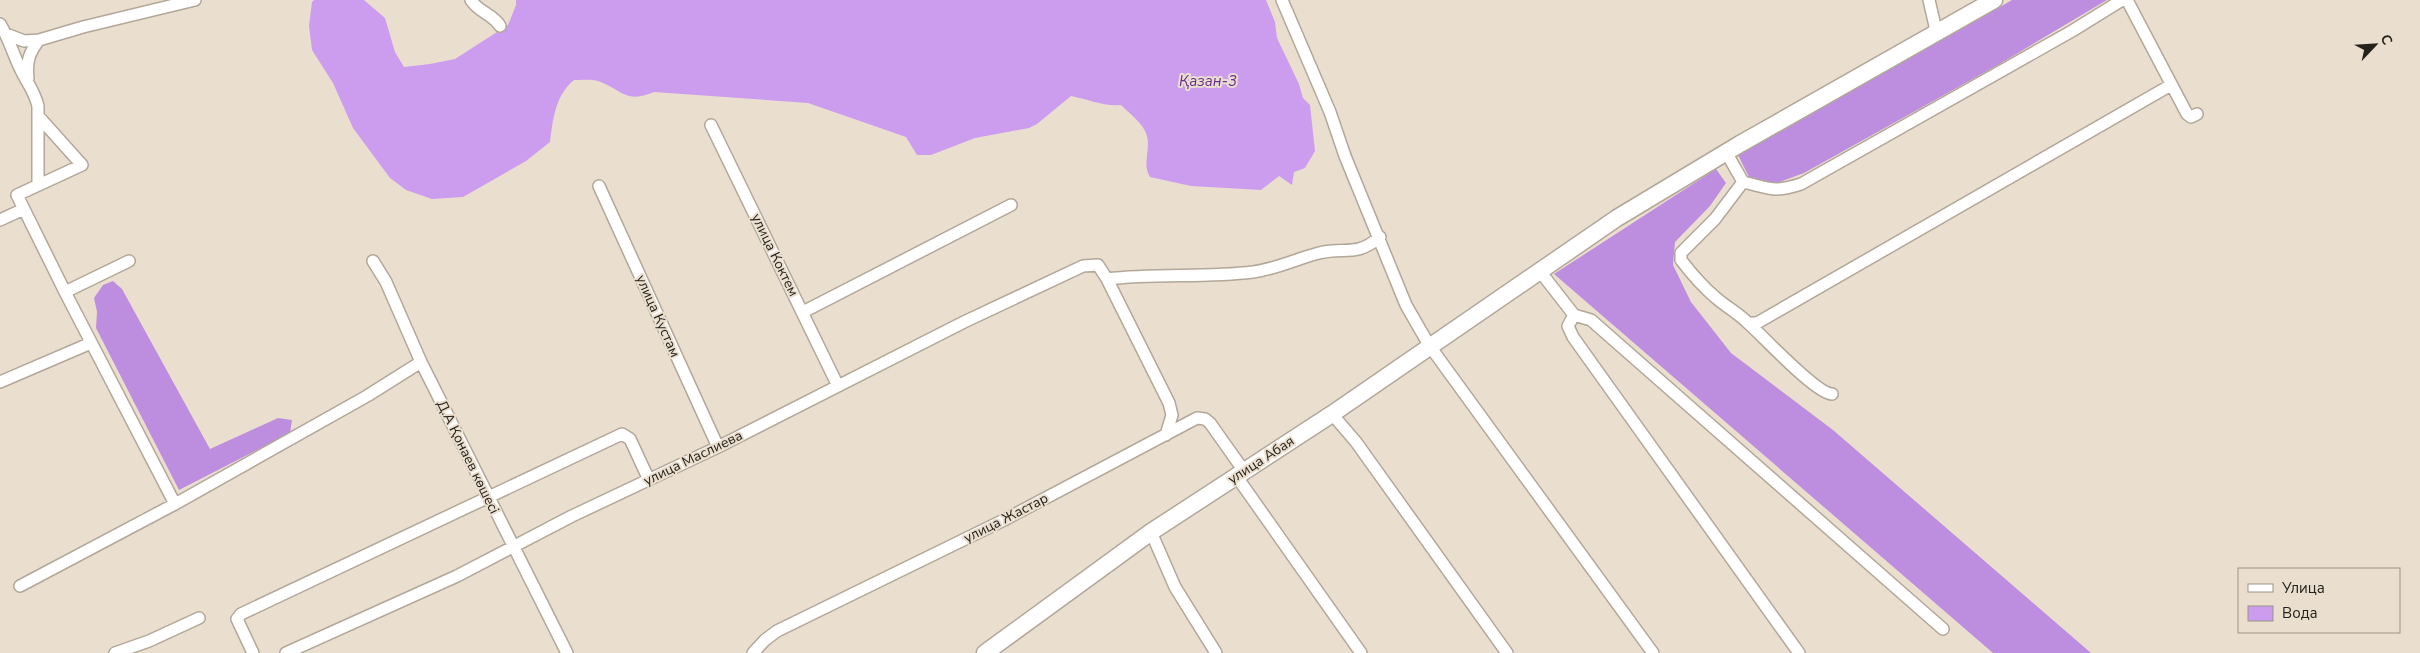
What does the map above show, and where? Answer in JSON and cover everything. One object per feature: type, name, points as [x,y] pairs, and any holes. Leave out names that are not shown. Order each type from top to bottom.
[{"type":"main road","name":"улица Абая","points":[[985,653],[1151,532],[1332,414],[1429,345],[1617,218],[1726,152],[1994,0]]},
{"type":"street","points":[[3,29],[24,41],[39,40],[83,27],[195,0]]},
{"type":"street","points":[[471,0],[476,8],[496,19],[500,26]]},
{"type":"street","points":[[1282,0],[1330,112],[1345,156],[1406,305],[1429,345],[1653,653]]},
{"type":"street","points":[[1929,0],[1935,26],[1934,35]]},
{"type":"street","points":[[1726,152],[1743,182],[1770,190],[1781,190],[1801,184],[2072,31],[2122,0]]},
{"type":"street","points":[[2127,0],[2187,114],[2191,116],[2197,114]]},
{"type":"street","points":[[3,29],[23,75],[35,94],[39,117],[38,185]]},
{"type":"street","points":[[28,81],[26,62],[31,50],[39,40]]},
{"type":"street","points":[[1749,323],[1758,323],[2171,85]]},
{"type":"street","points":[[39,117],[82,165],[17,195],[175,504]]},
{"type":"street","name":"улица Коктем","points":[[711,125],[838,386]]},
{"type":"street","points":[[1743,182],[1715,219],[1681,253],[1681,260],[1714,297],[1749,323],[1768,344],[1812,383],[1828,394],[1832,394]]},
{"type":"street","name":"улица Кустам","points":[[599,186],[718,447]]},
{"type":"street","points":[[803,312],[1011,205]]},
{"type":"street","points":[[0,220],[24,209]]},
{"type":"street","points":[[1166,435],[1172,415],[1169,403],[1107,279],[1138,275],[1254,272],[1320,253],[1357,250],[1380,238]]},
{"type":"street","points":[[65,292],[129,261]]},
{"type":"street","name":"Д.А Қонаев көшесі","points":[[373,261],[389,290],[421,362],[513,548],[567,653]]},
{"type":"street","name":"улица Маслиева","points":[[286,653],[457,576],[572,516],[718,447],[964,322],[1083,266],[1098,264],[1107,279]]},
{"type":"street","points":[[1539,270],[1574,315],[1591,320],[1943,629]]},
{"type":"street","points":[[1574,315],[1568,326],[1573,337],[1798,653]]},
{"type":"street","points":[[0,382],[91,343]]},
{"type":"street","points":[[20,586],[175,504],[368,396],[421,362]]},
{"type":"street","points":[[1332,414],[1356,442],[1507,653]]},
{"type":"street","name":"улица Жастар","points":[[752,653],[777,631],[1004,520],[1197,418],[1205,419],[1210,423],[1240,474],[1362,653]]},
{"type":"street","points":[[253,653],[237,619],[241,614],[622,434],[630,439],[649,480]]},
{"type":"street","points":[[1151,532],[1175,587],[1216,653]]},
{"type":"street","points":[[115,653],[149,641],[199,618]]},
{"type":"shaded area","points":[[2012,0],[2107,0],[1996,66],[1804,173],[1774,184],[1750,179],[1738,155]]},
{"type":"shaded area","points":[[1716,169],[1726,183],[1710,206],[1675,242],[1673,265],[1691,302],[1731,353],[1833,430],[2091,653],[1993,653],[1554,274]]},
{"type":"shaded area","points":[[113,281],[122,289],[210,449],[278,418],[292,420],[290,433],[179,490],[96,328],[97,312],[94,298],[103,285]]},
{"type":"water","name":"Қазан-3","points":[[314,0],[364,0],[385,18],[395,52],[404,67],[455,59],[508,25],[516,5],[516,0],[1266,0],[1275,22],[1277,38],[1299,84],[1303,98],[1310,105],[1315,151],[1305,168],[1294,172],[1292,185],[1279,176],[1261,190],[1191,186],[1150,177],[1147,166],[1148,143],[1145,131],[1121,105],[1102,104],[1071,96],[1037,124],[1029,128],[975,138],[931,155],[917,155],[906,137],[808,103],[654,92],[637,97],[624,94],[598,81],[574,80],[563,93],[556,108],[550,142],[526,161],[463,197],[432,199],[406,190],[390,178],[353,128],[333,83],[312,50],[309,26],[312,2]]}]
